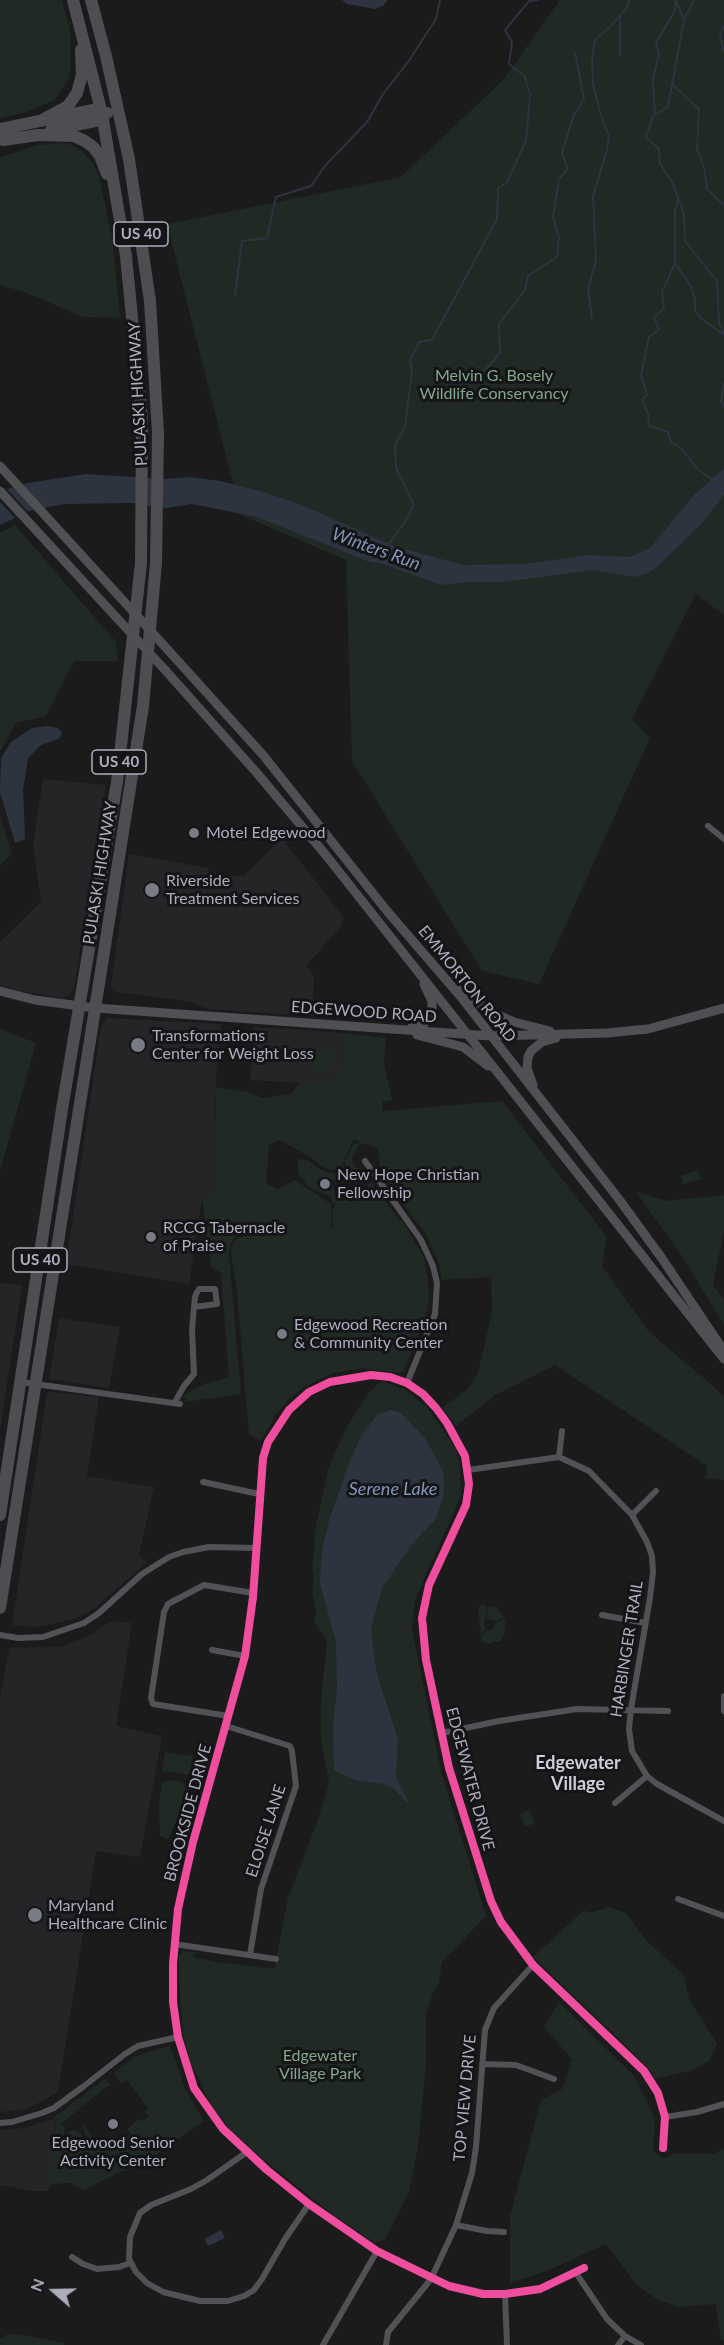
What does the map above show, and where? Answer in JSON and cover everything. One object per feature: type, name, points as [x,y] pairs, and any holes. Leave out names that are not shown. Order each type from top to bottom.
[{"type":"highway","name":"PULASKI HIGHWAY","points":[[0,1515],[120,759],[141,563],[142,420],[122,225],[100,115],[73,0]]},
{"type":"highway","name":"PULASKI HIGHWAY","points":[[0,1608],[148,668],[157,516],[157,395],[150,302],[136,202],[118,110],[91,0]]},
{"type":"highway","points":[[1,136],[44,119],[68,106],[77,93],[82,75],[81,31]]},
{"type":"highway","points":[[44,119],[93,110],[100,115]]},
{"type":"highway","points":[[1,136],[95,121],[100,115],[118,110]]},
{"type":"highway","points":[[1,136],[64,135],[85,141],[100,156],[105,166],[122,225]]},
{"type":"main road","name":"EMMORTON ROAD","points":[[0,466],[263,755],[387,911],[438,969],[637,1223],[724,1351]]},
{"type":"main road","name":"EMMORTON ROAD","points":[[0,491],[166,671],[326,854],[724,1359]]},
{"type":"main road","points":[[438,969],[458,989],[492,1012],[514,1022],[567,1035]]},
{"type":"main road","points":[[403,1030],[423,1025],[432,1011],[432,1001],[421,973]]},
{"type":"main road","name":"EDGEWOOD ROAD","points":[[0,991],[35,1000],[95,1008],[491,1036],[567,1035],[648,1029],[724,1008]]},
{"type":"main road","points":[[403,1030],[467,1048],[507,1083]]},
{"type":"main road","points":[[537,1096],[529,1074],[528,1057],[531,1051],[542,1042],[567,1035]]},
{"type":"street","points":[[708,826],[724,839]]},
{"type":"street","points":[[365,1161],[425,1245],[437,1283],[435,1314],[407,1383]]},
{"type":"street","points":[[21,1382],[177,1403],[194,1374],[192,1330],[194,1307]]},
{"type":"street","name":"BROOKSIDE DRIVE","points":[[407,1383],[390,1377],[362,1375],[330,1382],[309,1392],[297,1402],[281,1419],[268,1442],[262,1458],[257,1548],[245,1656],[178,1909],[174,1944],[173,2002],[178,2037],[194,2088],[223,2129],[309,2204],[377,2251],[431,2279]]},
{"type":"street","name":"EDGEWATER DRIVE","points":[[407,1383],[423,1394],[447,1423],[465,1456],[468,1470],[466,1505],[429,1585],[422,1618],[424,1645],[449,1768],[491,1901],[513,1941],[533,1965],[644,2072],[658,2093],[665,2117],[663,2148]]},
{"type":"street","points":[[468,1470],[559,1457],[562,1431]]},
{"type":"street","name":"HARBINGER TRAIL","points":[[559,1457],[589,1471],[632,1515],[652,1556],[650,1598],[631,1709],[632,1751],[647,1776],[668,1792],[724,1821]]},
{"type":"street","points":[[203,1482],[259,1494]]},
{"type":"street","points":[[632,1515],[656,1491]]},
{"type":"street","points":[[0,1635],[18,1638],[43,1637],[84,1623],[99,1613],[142,1574],[168,1557],[209,1547],[257,1548]]},
{"type":"street","points":[[229,1716],[153,1704],[151,1698],[164,1612],[168,1604],[204,1586],[253,1593]]},
{"type":"street","points":[[602,1615],[645,1623]]},
{"type":"street","points":[[212,1650],[245,1656]]},
{"type":"street","points":[[724,1696],[724,1711]]},
{"type":"street","points":[[442,1733],[577,1709],[668,1711]]},
{"type":"street","name":"ELOISE LANE","points":[[226,1726],[290,1746],[296,1786],[261,1889],[250,1955]]},
{"type":"street","points":[[615,1803],[647,1776]]},
{"type":"street","points":[[678,1899],[724,1916]]},
{"type":"street","points":[[174,1944],[276,1959]]},
{"type":"street","name":"TOP VIEW DRIVE","points":[[386,2345],[388,2332],[431,2279],[456,2225],[472,2173],[483,2044],[489,2018],[500,2000],[533,1965]]},
{"type":"street","points":[[0,2123],[42,2114],[138,2046],[178,2037]]},
{"type":"street","points":[[483,2064],[516,2065],[554,2079]]},
{"type":"street","points":[[665,2117],[698,2112],[724,2104]]},
{"type":"street","points":[[247,2152],[234,2163],[191,2189],[146,2207],[135,2221],[130,2237],[130,2263],[147,2283],[163,2292],[200,2301],[228,2301],[244,2296],[254,2290],[262,2279],[309,2204]]},
{"type":"street","points":[[456,2225],[504,2232]]},
{"type":"street","points":[[322,2345],[377,2251]]},
{"type":"street","points":[[72,2257],[97,2269],[119,2267],[130,2263]]},
{"type":"street","points":[[431,2279],[470,2291],[504,2294],[540,2289],[584,2268]]},
{"type":"street","points":[[576,2273],[607,2319],[625,2336],[640,2345]]},
{"type":"street","points":[[504,2294],[507,2345]]},
{"type":"street","points":[[618,2345],[625,2336]]},
{"type":"shaded area","points":[[43,779],[106,785],[74,988],[63,998],[20,991],[0,985],[0,942],[41,902],[33,844]]},
{"type":"shaded area","points":[[282,838],[343,917],[341,926],[307,965],[314,977],[312,1016],[209,1009],[191,1002],[117,992],[111,987],[129,854],[208,868],[209,875],[244,876]]},
{"type":"shaded area","points":[[107,1018],[221,1024],[216,1076],[214,1192],[202,1197],[189,1284],[66,1264],[101,1027]]},
{"type":"shaded area","points":[[254,1027],[347,1033],[339,1071],[318,1084],[250,1080]]},
{"type":"shaded area","points":[[0,1283],[22,1285],[0,1431]]},
{"type":"shaded area","points":[[59,1318],[120,1327],[109,1388],[49,1379]]},
{"type":"shaded area","points":[[47,1393],[99,1397],[87,1476],[154,1487],[139,1555],[147,1562],[96,1607],[75,1619],[37,1627],[12,1625]]},
{"type":"shaded area","points":[[111,1621],[132,1623],[116,1726],[162,1736],[140,1857],[96,1851],[58,2092],[28,2109],[0,2112],[0,1698],[9,1648],[61,1647],[89,1636]]},
{"type":"shaded area","points":[[52,2119],[55,2123],[48,2191],[31,2191],[0,2185],[0,2130],[25,2128]]},
{"type":"green space","points":[[0,0],[62,0],[70,30],[71,65],[68,80],[55,100],[27,112],[0,118]]},
{"type":"green space","name":"Melvin G. Bosely Wildlife Conservancy","points":[[560,0],[724,0],[724,615],[696,594],[632,719],[650,738],[539,984],[482,971],[352,761],[346,560],[241,515],[167,224],[401,177],[504,79]]},
{"type":"green space","points":[[60,143],[72,145],[82,151],[93,163],[100,180],[112,237],[120,318],[83,317],[24,292],[0,285],[0,157],[38,145]]},
{"type":"green space","points":[[15,525],[116,642],[118,661],[74,661],[46,716],[16,723],[0,752],[0,533]]},
{"type":"green space","points":[[0,816],[12,853],[0,866]]},
{"type":"green space","points":[[0,1029],[36,1043],[0,1171]]},
{"type":"green space","points":[[347,1033],[386,1038],[384,1063],[392,1100],[382,1102],[382,1111],[502,1101],[607,1237],[602,1266],[649,1332],[724,1397],[724,1480],[706,1478],[707,1466],[555,1365],[495,1395],[456,1426],[442,1408],[468,1389],[478,1373],[492,1311],[491,1277],[441,1280],[440,1266],[427,1236],[381,1174],[378,1149],[367,1144],[359,1145],[352,1157],[353,1164],[363,1173],[360,1178],[339,1183],[326,1177],[324,1179],[320,1177],[316,1184],[330,1191],[333,1185],[336,1198],[345,1200],[352,1199],[352,1195],[368,1193],[368,1184],[372,1183],[399,1220],[402,1220],[424,1258],[429,1300],[424,1322],[403,1372],[364,1368],[333,1373],[306,1386],[289,1399],[276,1414],[261,1441],[249,1435],[237,1292],[231,1255],[232,1245],[238,1237],[244,1237],[238,1234],[231,1243],[229,1254],[241,1394],[186,1402],[184,1395],[202,1385],[229,1377],[221,1273],[211,1267],[202,1197],[214,1192],[216,1087],[248,1092],[262,1098],[291,1094],[299,1083],[318,1084],[339,1071]],"holes":[[[280,1140],[312,1158],[322,1167],[338,1171],[345,1170],[343,1164],[353,1140],[359,1141],[359,1145],[354,1143],[345,1161],[347,1172],[334,1174],[319,1169],[308,1160],[298,1159],[298,1173],[304,1181],[309,1187],[329,1196],[335,1205],[332,1213],[333,1228],[331,1227],[331,1204],[295,1180],[277,1189],[266,1183],[269,1144]]]},
{"type":"green space","points":[[321,1047],[334,1049],[332,1062],[325,1071],[312,1070],[313,1053]]},
{"type":"green space","points":[[698,1170],[701,1179],[683,1184],[680,1176]]},
{"type":"green space","points":[[636,1192],[668,1201],[724,1195],[724,1231],[713,1285],[724,1299],[724,1325],[684,1259]]},
{"type":"green space","name":"Edgewater Village Park","points":[[381,1381],[404,1389],[426,1406],[455,1447],[460,1463],[461,1496],[415,1600],[412,1629],[442,1775],[486,1916],[442,1962],[439,1983],[432,1995],[426,2015],[426,2066],[418,2147],[409,2192],[385,2240],[375,2243],[332,2214],[253,2151],[228,2127],[210,2103],[189,2058],[183,2034],[179,1954],[182,1954],[182,1951],[202,1953],[194,1954],[193,1957],[274,1969],[288,1898],[329,1784],[321,1739],[321,1701],[327,1641],[314,1622],[316,1610],[312,1593],[314,1578],[312,1569],[314,1536],[328,1470],[346,1428],[368,1394]]},
{"type":"green space","points":[[482,1604],[487,1607],[484,1626],[486,1628],[481,1634],[478,1608]]},
{"type":"green space","points":[[490,1607],[496,1607],[504,1618],[495,1621],[487,1619],[486,1612]]},
{"type":"green space","points":[[505,1619],[505,1634],[500,1642],[489,1644],[482,1641],[481,1636],[487,1630],[494,1629],[495,1623]]},
{"type":"green space","points":[[165,1752],[193,1756],[190,1775],[162,1771]]},
{"type":"green space","points":[[172,1780],[181,1782],[188,1789],[184,1805],[168,1839],[160,1836],[159,1805],[162,1783]]},
{"type":"green space","points":[[529,1810],[535,1823],[525,1827],[520,1815]]},
{"type":"green space","points":[[609,1907],[626,1913],[646,1940],[684,1975],[689,1999],[717,2044],[710,2060],[693,2070],[655,2079],[649,2069],[620,2040],[533,1957],[584,1910],[589,1913]]},
{"type":"green space","points":[[559,2002],[635,2077],[655,2118],[653,2151],[664,2159],[673,2154],[713,2154],[724,2149],[724,2340],[721,2340],[716,2304],[679,2307],[658,2300],[637,2285],[606,2244],[549,2270],[510,2283],[510,2216],[541,2100],[562,2089],[572,2060],[544,2026]]},
{"type":"green space","points":[[169,2046],[185,2089],[204,2121],[152,2157],[83,2190],[70,2183],[52,2184],[47,2189],[56,2123],[54,2117],[105,2079],[111,2086],[107,2086],[62,2123],[65,2130],[62,2142],[69,2150],[77,2151],[83,2148],[87,2138],[84,2125],[101,2149],[111,2141],[116,2147],[131,2134],[127,2129],[138,2120],[137,2118],[143,2121],[149,2116],[145,2112],[148,2108],[127,2080],[121,2083],[113,2073],[136,2056]]},
{"type":"green space","points":[[74,2130],[80,2132],[82,2138],[80,2144],[74,2146],[68,2144],[66,2138],[68,2132]]},
{"type":"green space","points":[[8,2334],[30,2336],[64,2343],[64,2345],[0,2345],[0,2339]]},
{"type":"water","points":[[342,0],[388,0],[383,6],[375,9],[347,4]]},
{"type":"water","name":"Winters Run","points":[[724,468],[724,494],[703,522],[657,567],[635,577],[593,570],[504,582],[441,585],[383,564],[367,561],[257,517],[192,504],[166,508],[131,503],[64,504],[29,511],[0,525],[0,491],[28,483],[86,474],[167,479],[190,477],[220,481],[264,492],[302,505],[394,546],[463,565],[525,564],[588,555],[630,557],[650,548],[694,495]]},
{"type":"water","points":[[48,726],[58,728],[62,733],[59,739],[41,745],[28,758],[23,790],[25,839],[15,843],[0,792],[1,758],[11,742],[32,728]]},
{"type":"water","name":"Serene Lake","points":[[391,1410],[400,1412],[425,1438],[443,1471],[444,1484],[443,1498],[435,1520],[412,1544],[382,1588],[371,1629],[375,1664],[398,1739],[396,1777],[410,1805],[394,1789],[384,1784],[354,1780],[334,1770],[336,1642],[320,1584],[322,1550],[330,1517],[350,1461],[361,1436],[377,1415]]},
{"type":"water","points":[[221,2230],[225,2238],[208,2246],[204,2239]]},
{"type":"pier","points":[[5,487],[30,514],[16,519],[0,502],[0,488]]},
{"type":"waterway","points":[[235,295],[242,241],[267,238],[276,197],[311,186],[324,167],[367,122],[383,94],[408,62],[436,19],[440,0]]},
{"type":"waterway","name":"Winters Run","points":[[388,545],[414,505],[396,468],[395,445],[405,427],[412,370],[410,361],[419,342],[432,340],[497,219],[498,188],[507,183],[526,140],[530,95],[525,77],[509,64],[512,42],[505,30],[529,1],[538,0]]},
{"type":"waterway","points":[[592,318],[588,289],[596,260],[593,196],[609,136],[593,84],[592,58],[595,40],[611,26],[628,6],[629,0]]},
{"type":"waterway","points":[[655,115],[653,79],[659,54],[656,42],[675,11],[676,0]]},
{"type":"waterway","points":[[694,0],[684,20],[668,107],[653,116],[646,137],[659,149],[660,164],[673,184],[684,214],[685,241],[717,281],[719,323],[724,333]]},
{"type":"waterway","points":[[677,3],[684,20]]},
{"type":"waterway","points":[[620,16],[620,55]]},
{"type":"waterway","points":[[724,26],[720,35],[724,52]]},
{"type":"waterway","points":[[480,376],[500,353],[499,324],[525,290],[528,276],[557,257],[559,237],[553,217],[559,179],[568,169],[562,153],[573,117],[584,99],[575,52]]},
{"type":"waterway","points":[[673,85],[699,109],[697,149],[704,167],[707,189],[724,205]]},
{"type":"waterway","points":[[678,199],[675,211],[675,263],[690,285],[695,299],[695,311],[724,335]]},
{"type":"waterway","points":[[675,263],[662,292],[664,309],[654,317],[659,330],[649,337],[641,375],[647,395],[642,400],[649,416],[648,425],[668,432],[671,442],[681,448],[696,467],[712,480]]},
{"type":"waterway","points":[[724,384],[721,401],[724,406]]},
{"type":"cycle path","points":[[584,2268],[540,2289],[505,2294],[483,2294],[449,2286],[377,2251],[309,2204],[267,2170],[223,2129],[194,2088],[178,2037],[173,2002],[173,1964],[178,1909],[193,1842],[245,1656],[253,1597],[263,1458],[268,1442],[289,1410],[309,1392],[330,1382],[371,1375],[390,1377],[407,1383],[423,1394],[436,1408],[465,1456],[469,1484],[466,1505],[429,1585],[422,1618],[426,1660],[449,1768],[491,1901],[501,1922],[533,1965],[644,2071],[658,2093],[665,2117],[663,2148]]},
{"type":"place","name":"Motel Edgewood","points":[[194,833]]},
{"type":"place","name":"Riverside Treatment Services","points":[[152,890]]},
{"type":"place","name":"Transformations Center for Weight Loss","points":[[138,1045]]},
{"type":"place","name":"New Hope Christian Fellowship","points":[[325,1184]]},
{"type":"place","name":"RCCG Tabernacle of Praise","points":[[151,1237]]},
{"type":"place","name":"Edgewood Recreation & Community Center","points":[[282,1334]]},
{"type":"place","name":"Maryland Healthcare Clinic","points":[[35,1915]]},
{"type":"place","name":"Edgewood Senior Activity Center","points":[[113,2124]]},
{"type":"district","name":"Edgewater Village","points":[[578,1773]]}]
